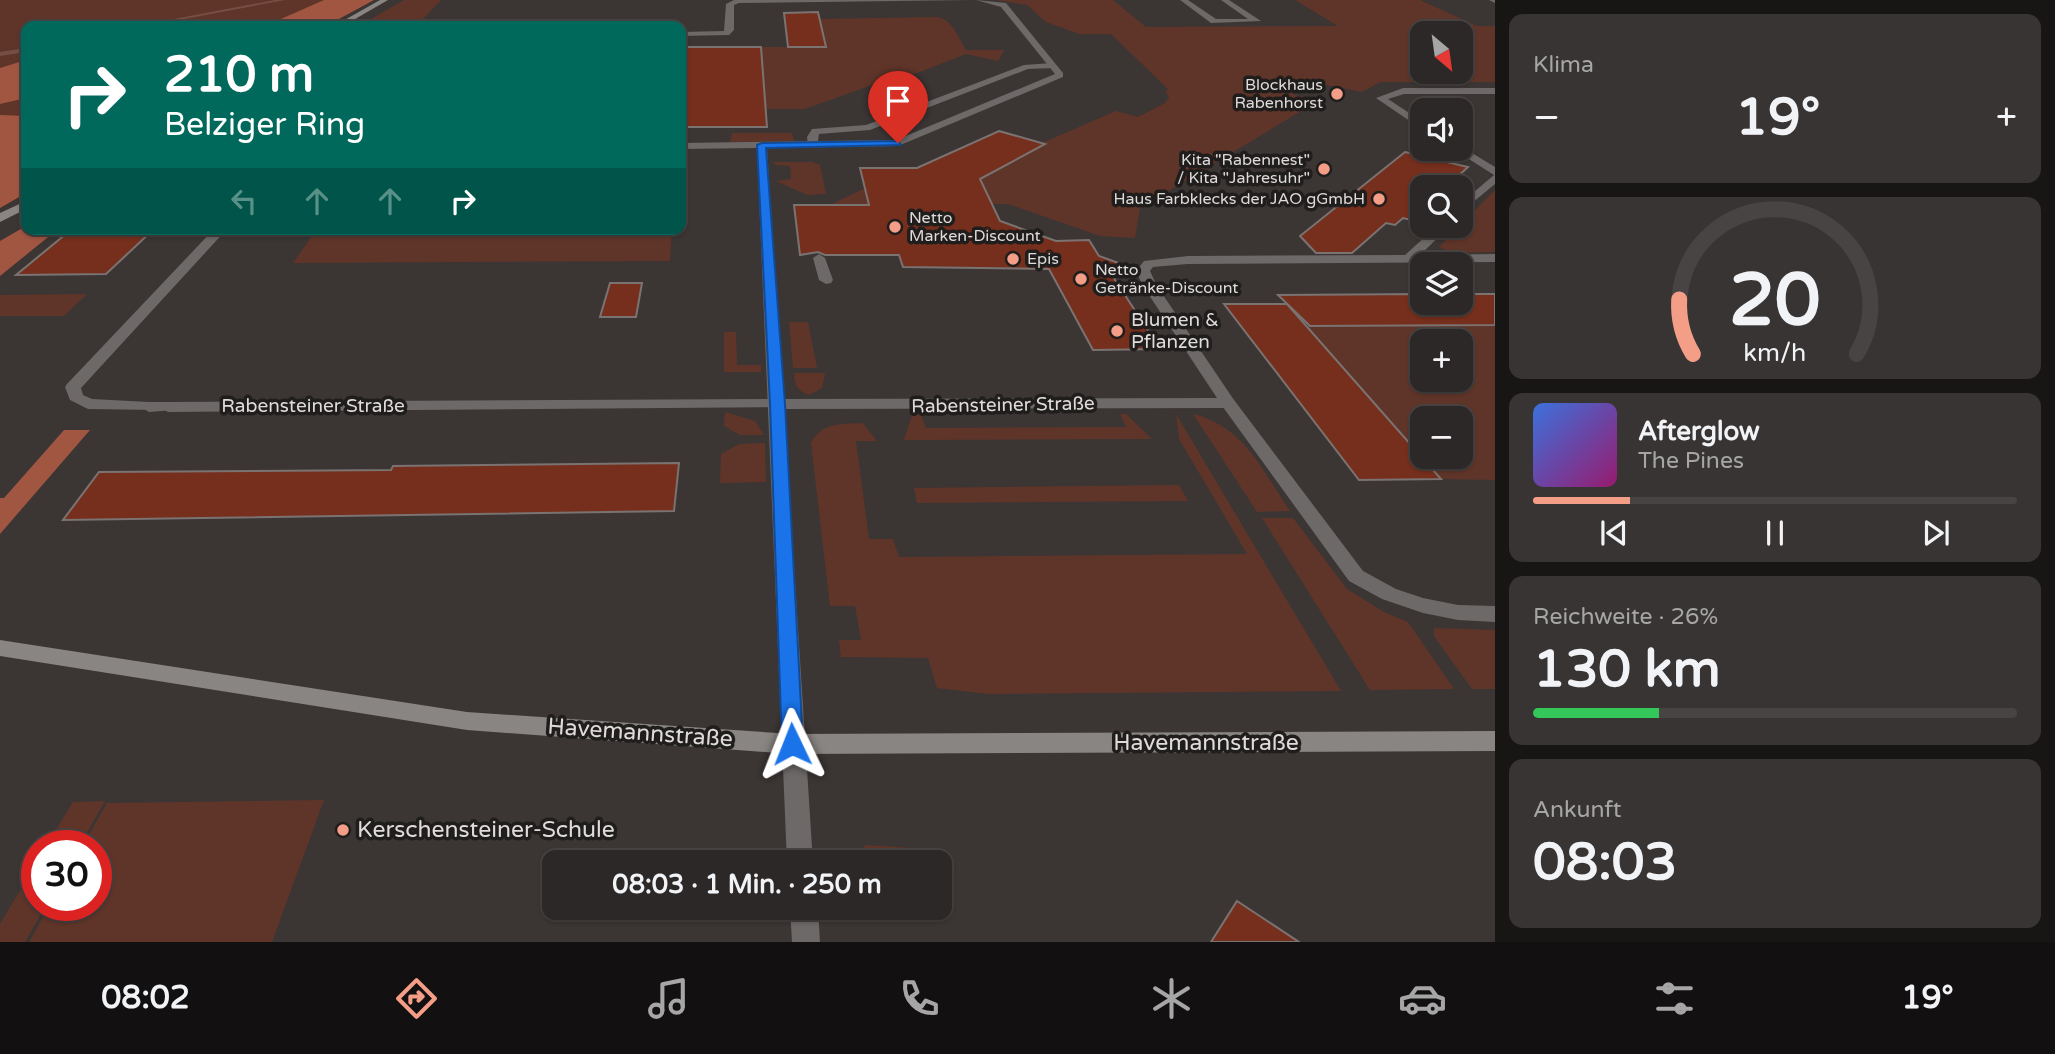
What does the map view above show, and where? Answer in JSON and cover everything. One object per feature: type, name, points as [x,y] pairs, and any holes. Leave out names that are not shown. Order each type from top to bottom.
[{"type":"main road","points":[[347,21],[385,0]]},
{"type":"main road","points":[[0,218],[21,207]]},
{"type":"main road","name":"Havemannstraße","points":[[0,648],[467,721],[792,744],[1495,741]]},
{"type":"street","points":[[686,34],[726,33],[730,30],[730,4],[738,1],[970,0]]},
{"type":"street","points":[[686,146],[898,143],[1060,75],[1003,5],[979,0]]},
{"type":"street","points":[[1183,0],[1214,21],[1257,21],[1224,0]]},
{"type":"street","points":[[813,145],[812,137],[816,131],[867,128],[1027,67],[1052,66]]},
{"type":"street","points":[[1410,118],[1381,98],[1403,91],[1495,91]]},
{"type":"street","points":[[762,145],[778,404],[792,744],[799,850]]},
{"type":"street","points":[[1473,158],[1495,172]]},
{"type":"street","points":[[1473,198],[1495,178]]},
{"type":"street","name":"Rabensteiner Straße","points":[[215,235],[73,387],[76,397],[88,404],[149,407],[1228,403]]},
{"type":"street","points":[[1409,258],[1431,238]]},
{"type":"street","points":[[1495,257],[1188,260],[1149,264],[1143,271],[1150,286],[1228,403],[1356,576],[1384,594],[1415,605],[1451,612],[1495,614]]},
{"type":"street","points":[[819,258],[826,280]]},
{"type":"street","points":[[805,920],[806,942]]},
{"type":"shaded area","points":[[0,0],[367,0],[331,21],[21,21],[21,196],[0,208]]},
{"type":"shaded area","points":[[324,0],[374,0],[335,21],[276,21]]},
{"type":"shaded area","points":[[404,0],[441,0],[423,19],[430,21],[368,21]]},
{"type":"shaded area","points":[[996,0],[1113,0],[1146,27],[1338,26],[1295,0],[1420,0],[1466,21],[1410,21],[1410,82],[1380,82],[1362,92],[1317,83],[1292,94],[1318,101],[1140,208],[1135,238],[1100,236],[1008,204],[830,205],[865,188],[977,181],[1045,144],[1042,143],[1116,111],[1138,117],[1165,103],[1169,97],[1165,91],[1169,90],[1111,34],[1079,34],[1046,22],[1027,5]]},
{"type":"shaded area","points":[[938,17],[952,26],[966,50],[1004,50],[998,61],[966,54],[907,77],[889,79],[805,109],[686,109],[686,57],[762,57],[761,47],[826,47],[816,19]]},
{"type":"shaded area","points":[[1474,25],[1495,26],[1495,82],[1474,82]]},
{"type":"shaded area","points":[[21,62],[21,99],[0,104],[0,68]]},
{"type":"shaded area","points":[[0,115],[21,116],[21,196],[0,208]]},
{"type":"shaded area","points":[[732,133],[792,133],[794,141],[730,142]]},
{"type":"shaded area","points":[[774,162],[812,162],[820,165],[826,194],[807,195],[776,181],[791,179],[790,166],[775,165]]},
{"type":"shaded area","points":[[1495,190],[1495,252],[1451,252],[1439,247],[1448,238],[1473,238],[1473,212]]},
{"type":"shaded area","points":[[21,229],[21,235],[51,235],[0,276],[0,241]]},
{"type":"shaded area","points":[[313,235],[672,235],[670,261],[293,263]]},
{"type":"shaded area","points":[[87,294],[64,316],[0,316],[0,295]]},
{"type":"shaded area","points":[[789,322],[808,322],[817,368],[793,368]]},
{"type":"shaded area","points":[[1495,325],[1495,480],[1441,479],[1432,469],[1473,469],[1473,406],[1410,406],[1410,444],[1404,437],[1396,437],[1386,416],[1326,348],[1314,348],[1312,332],[1307,326]]},
{"type":"shaded area","points":[[724,332],[736,332],[737,365],[761,365],[761,372],[724,372]]},
{"type":"shaded area","points":[[794,373],[825,373],[822,388],[809,395],[805,393],[797,387]]},
{"type":"shaded area","points":[[725,412],[755,421],[764,435],[740,435],[724,426]]},
{"type":"shaded area","points":[[1120,414],[1126,414],[1152,439],[904,440],[912,415],[921,415],[926,428],[1126,427]]},
{"type":"shaded area","points":[[1176,414],[1341,691],[988,694],[937,688],[928,658],[841,657],[839,640],[861,640],[855,606],[830,606],[811,443],[821,431],[833,426],[863,423],[877,441],[856,441],[869,539],[893,539],[899,557],[1247,554],[1179,439]]},
{"type":"shaded area","points":[[1193,414],[1211,420],[1239,439],[1260,465],[1290,511],[1257,512]]},
{"type":"shaded area","points":[[64,430],[90,430],[0,534],[0,498],[4,498]]},
{"type":"shaded area","points":[[765,443],[766,482],[720,483],[721,454],[739,444]]},
{"type":"shaded area","points":[[1179,485],[1188,501],[917,503],[914,488]]},
{"type":"shaded area","points":[[1262,518],[1293,518],[1347,589],[1384,612],[1408,622],[1454,689],[1370,690]]},
{"type":"shaded area","points":[[1434,628],[1495,630],[1495,689],[1472,689],[1434,636]]},
{"type":"shaded area","points":[[324,800],[272,942],[29,942],[41,921],[112,921],[112,830],[92,830],[107,803]]},
{"type":"shaded area","points":[[105,801],[89,830],[56,830],[73,802]]},
{"type":"shaded area","points":[[866,845],[911,848],[909,850],[862,850]]},
{"type":"shaded area","points":[[21,889],[21,921],[37,921],[25,942],[0,942],[0,924]]},
{"type":"building","points":[[818,12],[826,47],[788,47],[784,13]]},
{"type":"building","points":[[686,47],[761,47],[767,127],[686,127]]},
{"type":"building","points":[[999,131],[1045,144],[980,179],[1000,221],[1056,241],[1089,240],[1099,256],[1124,265],[1124,269],[1108,269],[1160,349],[1093,350],[1049,269],[903,267],[899,255],[825,255],[818,252],[800,255],[794,205],[869,205],[860,168],[917,168]]},
{"type":"building","name":"Haus Farbklecks der JAO gGmbH","points":[[1405,152],[1410,153],[1410,161],[1443,161],[1468,167],[1459,175],[1410,175],[1410,220],[1403,218],[1395,225],[1386,223],[1352,253],[1316,253],[1300,236]]},
{"type":"building","points":[[65,235],[148,235],[106,274],[16,275]]},
{"type":"building","points":[[610,283],[642,283],[636,317],[600,317]]},
{"type":"building","points":[[1410,294],[1410,315],[1473,315],[1473,294],[1495,294],[1495,325],[1310,326],[1278,295]]},
{"type":"building","points":[[1224,304],[1287,304],[1410,444],[1410,469],[1432,469],[1441,479],[1359,480]]},
{"type":"building","points":[[679,463],[674,511],[63,520],[99,472],[391,470],[393,466]]},
{"type":"building","points":[[1237,901],[1299,942],[1211,942]]},
{"type":"waterway","points":[[168,21],[283,0]]},
{"type":"waterway","points":[[0,54],[21,51]]},
{"type":"place","name":"Blockhaus Rabenhorst","points":[[1337,94]]},
{"type":"place","name":"Kita \"Rabennest\" / Kita \"Jahresuhr\"","points":[[1324,169]]},
{"type":"place","name":"Haus Farbklecks der JAO gGmbH","points":[[1379,199]]},
{"type":"place","name":"Netto Marken-Discount","points":[[895,227]]},
{"type":"place","name":"Epis","points":[[1013,259]]},
{"type":"place","name":"Netto Getränke-Discount","points":[[1081,279]]},
{"type":"place","name":"Blumen & Pflanzen","points":[[1117,331]]},
{"type":"place","name":"Kerschensteiner-Schule","points":[[343,830]]},
{"type":"route","points":[[792,744],[778,404],[762,145],[898,143]]}]
